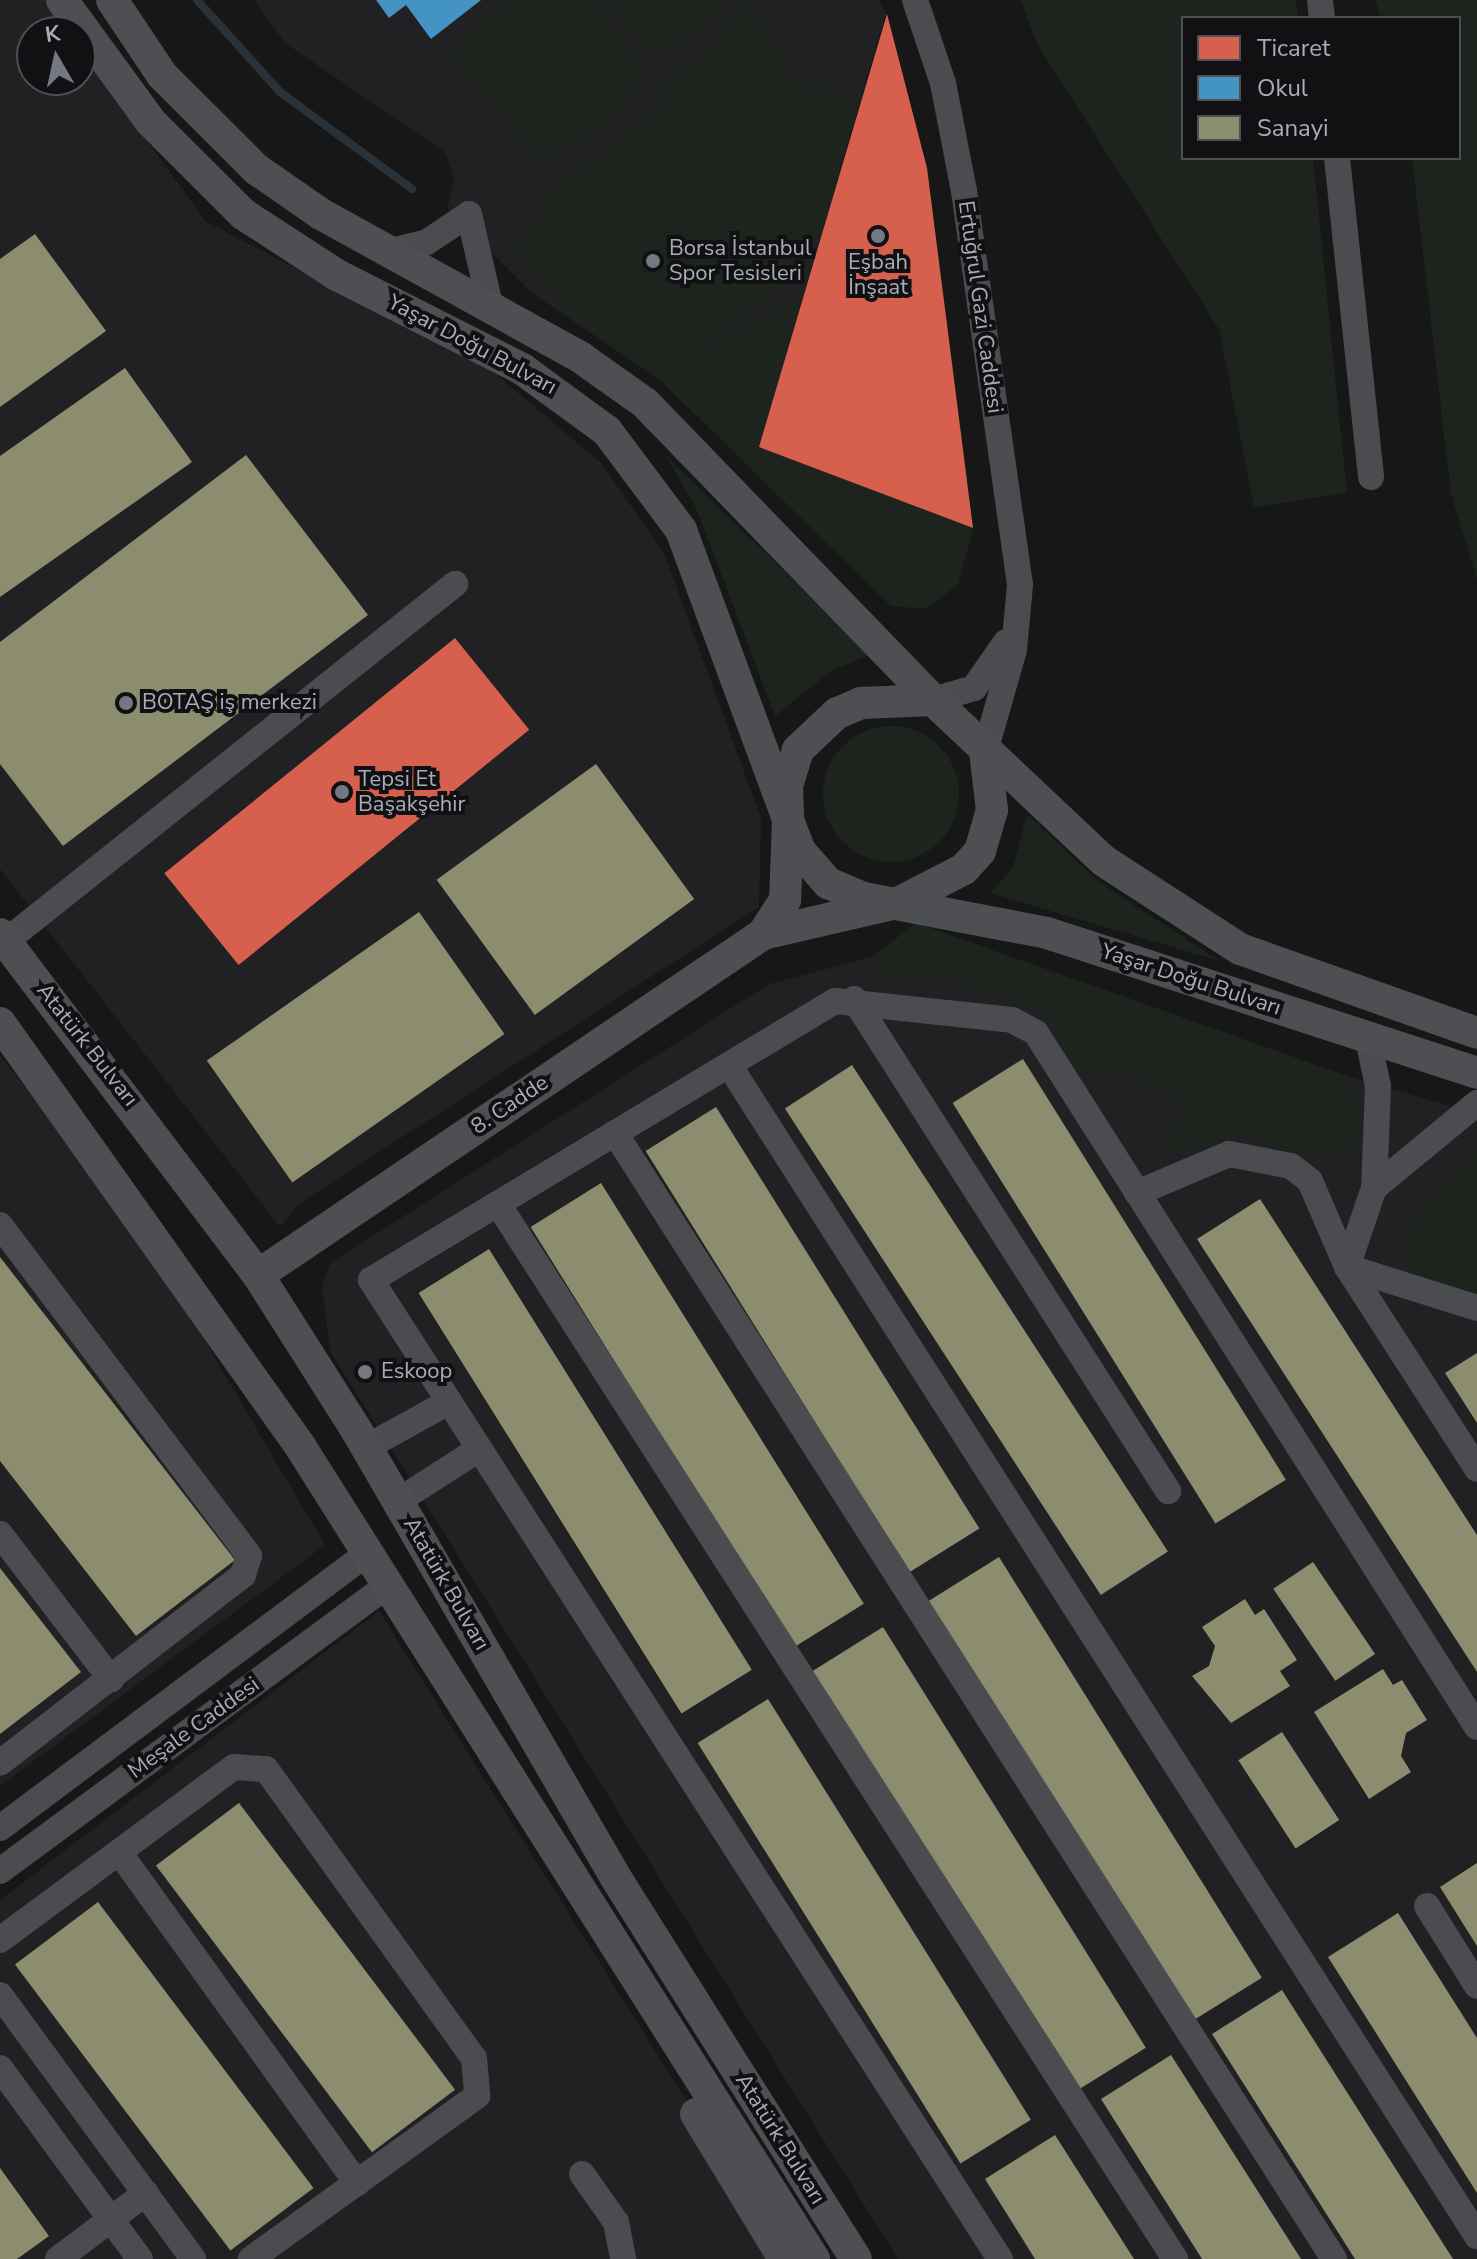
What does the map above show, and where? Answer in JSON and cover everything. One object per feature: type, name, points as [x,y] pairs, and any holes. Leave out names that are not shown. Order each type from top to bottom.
[{"type":"main road","name":"Yaşar Doğu Bulvarı","points":[[62,0],[151,122],[243,214],[337,275],[522,369],[607,431],[681,530],[800,851],[828,883],[864,898],[900,902],[1047,933],[1477,1073]]},
{"type":"main road","name":"Yaşar Doğu Bulvarı","points":[[112,0],[162,75],[256,169],[391,251],[490,305],[645,403],[985,751],[1165,906],[1240,949],[1331,986],[1477,1033]]},
{"type":"main road","name":"Yaşar Doğu Bulvarı","points":[[763,934],[785,900],[791,765],[815,730],[861,703],[933,700]]},
{"type":"main road","name":"Yaşar Doğu Bulvarı","points":[[900,902],[942,885],[980,851],[992,810],[985,751]]},
{"type":"main road","points":[[763,934],[900,902]]},
{"type":"main road","name":"8. Cadde","points":[[258,1275],[763,934]]},
{"type":"main road","name":"Atatürk Bulvarı","points":[[3,937],[258,1275],[367,1447],[616,1878],[856,2259]]},
{"type":"main road","name":"Atatürk Bulvarı","points":[[0,1023],[182,1271],[368,1553],[637,1984],[814,2259]]},
{"type":"main road","points":[[368,1553],[433,1563]]},
{"type":"main road","points":[[616,1878],[713,1991],[881,2259]]},
{"type":"main road","points":[[637,1984],[695,2113],[784,2259]]},
{"type":"street","name":"Ertuğrul Gazi Caddesi","points":[[915,0],[943,83],[964,191],[1021,619],[985,751]]},
{"type":"street","points":[[1337,160],[1371,477]]},
{"type":"street","points":[[391,251],[427,242],[469,214],[490,305]]},
{"type":"street","points":[[3,937],[455,584]]},
{"type":"street","points":[[933,700],[974,688],[1021,619]]},
{"type":"street","points":[[854,999],[1168,1491]]},
{"type":"street","points":[[1000,2259],[371,1280],[835,1001],[854,999],[1012,1020],[1036,1033],[1477,1727]]},
{"type":"street","points":[[1347,1267],[1374,1188],[1378,1086],[1368,1039]]},
{"type":"street","points":[[729,1065],[1477,2236]]},
{"type":"street","points":[[1374,1188],[1477,1103]]},
{"type":"street","points":[[615,1133],[1334,2259]]},
{"type":"street","points":[[1137,1193],[1229,1154],[1291,1166],[1310,1181],[1347,1267],[1477,1469]]},
{"type":"street","points":[[498,1204],[1175,2259]]},
{"type":"street","points":[[0,1225],[237,1530],[249,1556],[243,1575],[0,1763]]},
{"type":"street","points":[[1347,1267],[1477,1308]]},
{"type":"street","points":[[367,1447],[449,1402]]},
{"type":"street","points":[[398,1501],[479,1449]]},
{"type":"street","points":[[0,1534],[111,1679]]},
{"type":"street","name":"Meşale Caddesi","points":[[0,1828],[368,1553]]},
{"type":"street","name":"Meşale Caddesi","points":[[0,1871],[388,1585]]},
{"type":"street","points":[[0,1940],[234,1767],[266,1769],[474,2058],[477,2096],[251,2259]]},
{"type":"street","points":[[119,1852],[357,2183]]},
{"type":"street","points":[[1427,1906],[1477,1986]]},
{"type":"street","points":[[0,1995],[193,2259]]},
{"type":"street","points":[[0,2068],[140,2259]]},
{"type":"street","points":[[582,2174],[616,2222],[623,2259]]},
{"type":"street","points":[[58,2259],[146,2193]]},
{"type":"shaded area","points":[[0,0],[48,0],[59,16],[16,16],[16,96],[96,96],[96,69],[205,221],[491,370],[601,463],[664,553],[761,818],[759,907],[300,1203],[280,1227],[0,869]]},
{"type":"shaded area","points":[[254,0],[878,0],[886,13],[753,468],[659,379],[532,293],[447,208],[454,180],[446,153],[285,43]]},
{"type":"shaded area","points":[[510,0],[594,0],[639,59],[633,102],[601,131],[539,158],[450,52]]},
{"type":"shaded area","points":[[606,0],[734,1],[666,56],[644,51]]},
{"type":"shaded area","points":[[743,0],[785,60],[782,79],[860,97],[759,447],[973,528],[958,585],[925,609],[891,606],[659,379],[564,310],[512,240],[541,219],[531,205],[665,107],[656,95],[712,42]],"holes":[[[793,281],[801,296],[668,372]]]},
{"type":"shaded area","points":[[1021,0],[1296,0],[1298,16],[1181,16],[1181,160],[1313,160],[1347,493],[1254,507],[1219,329],[1037,44]]},
{"type":"shaded area","points":[[1375,0],[1477,0],[1477,579],[1451,494],[1412,160],[1461,160],[1461,16],[1380,16]]},
{"type":"shaded area","points":[[665,455],[870,655],[831,671],[775,716],[697,510]]},
{"type":"shaded area","points":[[891,726],[917,731],[939,746],[954,768],[959,794],[954,820],[939,842],[917,857],[891,862],[865,857],[843,842],[828,820],[823,794],[828,768],[843,746],[865,731]]},
{"type":"shaded area","points":[[1027,814],[1100,883],[1220,961],[990,893],[1013,867]]},
{"type":"shaded area","points":[[916,923],[1347,1076],[1477,1114],[1477,2259],[898,2259],[330,1351],[322,1288],[330,1263],[769,984],[872,957]]},
{"type":"shaded area","points":[[916,923],[1347,1076],[1364,1122],[1349,1154],[1313,1158],[1242,1133],[1179,1151],[1158,1143],[1174,1124],[1190,1120],[1178,1096],[1112,1067],[1087,1077],[1072,1063],[1055,1024],[1030,1006],[944,978],[880,973],[872,957]]},
{"type":"shaded area","points":[[0,1055],[151,1249],[325,1545],[0,1786]]},
{"type":"shaded area","points":[[1477,1154],[1477,1294],[1409,1270],[1407,1243],[1421,1203]]},
{"type":"shaded area","points":[[379,1611],[786,2259],[0,2259],[0,1900]]},
{"type":"building: Ticaret","name":"Eşbah İnşaat","points":[[887,14],[927,168],[973,528],[759,447]]},
{"type":"building: Ticaret","name":"Tepsi Et Başakşehir","points":[[455,638],[529,730],[239,965],[164,873]]},
{"type":"building: Okul","points":[[376,0],[481,0],[431,39],[406,5],[389,18]]},
{"type":"building: Sanayi","points":[[35,234],[106,331],[0,407],[0,259]]},
{"type":"building: Sanayi","points":[[125,368],[192,462],[0,597],[0,456]]},
{"type":"building: Sanayi","name":"BOTAŞ iş merkezi","points":[[246,455],[368,615],[63,846],[0,764],[0,642]]},
{"type":"building: Sanayi","points":[[596,764],[694,899],[535,1015],[437,880]]},
{"type":"building: Sanayi","points":[[419,912],[504,1034],[292,1183],[207,1061]]},
{"type":"building: Sanayi","points":[[1023,1059],[1286,1480],[1215,1524],[953,1103]]},
{"type":"building: Sanayi","points":[[852,1065],[1168,1551],[1101,1595],[785,1109]]},
{"type":"building: Sanayi","points":[[716,1107],[979,1528],[909,1572],[646,1151]]},
{"type":"building: Sanayi","points":[[601,1183],[864,1604],[793,1648],[531,1227]]},
{"type":"building: Sanayi","points":[[1260,1199],[1477,1535],[1477,1672],[1197,1239]]},
{"type":"building: Sanayi","points":[[489,1249],[752,1670],[681,1714],[419,1293]]},
{"type":"building: Sanayi","points":[[0,1257],[235,1560],[136,1636],[0,1461]]},
{"type":"building: Sanayi","points":[[1477,1353],[1477,1423],[1445,1373]]},
{"type":"building: Sanayi","points":[[999,1557],[1262,1978],[1191,2022],[929,1601]]},
{"type":"building: Sanayi","points":[[1313,1562],[1375,1654],[1335,1681],[1273,1589]]},
{"type":"building: Sanayi","points":[[0,1568],[81,1672],[0,1734]]},
{"type":"building: Sanayi","points":[[1245,1599],[1255,1615],[1264,1609],[1297,1660],[1280,1671],[1290,1686],[1231,1723],[1192,1676],[1209,1666],[1215,1646],[1202,1627]]},
{"type":"building: Sanayi","points":[[883,1627],[1146,2048],[1075,2092],[813,1671]]},
{"type":"building: Sanayi","points":[[1383,1669],[1393,1685],[1402,1680],[1427,1720],[1406,1733],[1401,1756],[1411,1772],[1369,1799],[1314,1712]]},
{"type":"building: Sanayi","points":[[768,1699],[1031,2120],[960,2164],[698,1743]]},
{"type":"building: Sanayi","points":[[1282,1732],[1339,1820],[1296,1848],[1238,1760]]},
{"type":"building: Sanayi","points":[[239,1803],[455,2090],[372,2152],[156,1866]]},
{"type":"building: Sanayi","points":[[1477,1863],[1477,1946],[1440,1887]]},
{"type":"building: Sanayi","points":[[98,1902],[313,2188],[230,2251],[15,1965]]},
{"type":"building: Sanayi","points":[[1398,1913],[1477,2038],[1477,2193],[1328,1957]]},
{"type":"building: Sanayi","points":[[1282,1990],[1453,2259],[1355,2259],[1212,2034]]},
{"type":"building: Sanayi","points":[[1171,2055],[1301,2259],[1202,2259],[1101,2099]]},
{"type":"building: Sanayi","points":[[1055,2135],[1134,2259],[1035,2259],[985,2179]]},
{"type":"building: Sanayi","points":[[0,2168],[49,2236],[17,2259],[0,2259]]},
{"type":"waterway","points":[[197,0],[280,92],[412,189]]},
{"type":"place","name":"Eşbah İnşaat","points":[[878,236]]},
{"type":"place","name":"Borsa İstanbul Spor Tesisleri","points":[[653,261]]},
{"type":"place","name":"BOTAŞ iş merkezi","points":[[126,703]]},
{"type":"place","name":"Tepsi Et Başakşehir","points":[[342,792]]},
{"type":"place","name":"Eskoop","points":[[365,1372]]}]
